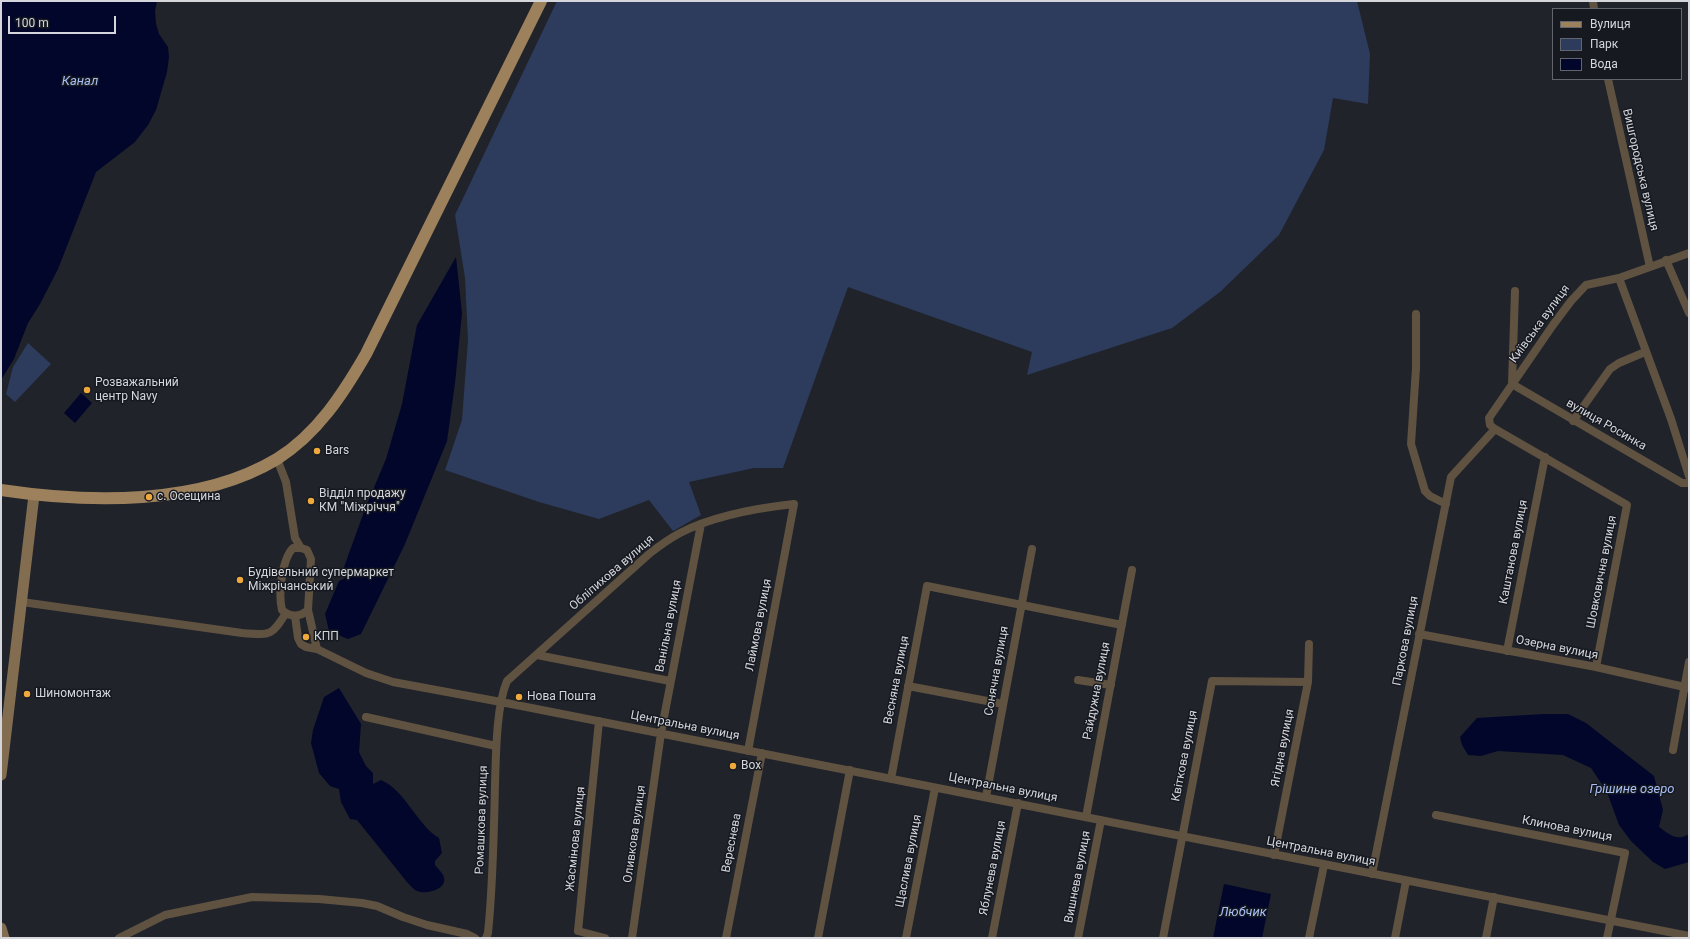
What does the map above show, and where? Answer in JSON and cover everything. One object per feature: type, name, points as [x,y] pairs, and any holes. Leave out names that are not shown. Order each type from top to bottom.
[{"type":"main road","points":[[1,490],[34,495],[125,498],[162,495],[192,490],[224,482],[251,471],[277,459],[303,439],[336,404],[350,383],[377,332],[541,1]]},
{"type":"street","name":"Вишгородська вулиця","points":[[1608,80],[1650,267]]},
{"type":"street","name":"Київська вулиця","points":[[1495,429],[1490,425],[1489,418],[1553,325],[1571,301],[1586,285],[1619,278],[1689,253]]},
{"type":"street","points":[[1666,260],[1689,314]]},
{"type":"street","points":[[1619,278],[1645,352],[1671,419],[1689,476]]},
{"type":"street","points":[[1512,384],[1515,292]]},
{"type":"street","points":[[1416,314],[1416,368],[1411,444],[1425,491],[1430,496],[1446,504]]},
{"type":"street","points":[[1573,421],[1610,369],[1619,363],[1645,352]]},
{"type":"street","name":"вулиця Росинка","points":[[1512,384],[1573,421],[1682,483],[1689,482]]},
{"type":"street","points":[[1495,429],[1545,457]]},
{"type":"street","name":"Паркова вулиця","points":[[1372,874],[1451,477],[1495,429]]},
{"type":"street","name":"Шовковична вулиця","points":[[1545,457],[1627,505],[1596,667]]},
{"type":"street","name":"Каштанова вулиця","points":[[1507,651],[1545,457]]},
{"type":"street","points":[[277,459],[286,482],[297,548]]},
{"type":"street","points":[[1,775],[34,495]]},
{"type":"street","name":"Обліпихова вулиця","points":[[501,702],[504,688],[508,681],[649,554],[671,538],[700,524],[747,512],[794,504]]},
{"type":"street","name":"Лаймова вулиця","points":[[748,751],[794,504]]},
{"type":"street","name":"Ванільна вулиця","points":[[661,733],[700,524]]},
{"type":"street","points":[[297,548],[307,550],[311,559],[308,610],[317,650]]},
{"type":"street","points":[[297,548],[286,558],[280,592],[282,610],[295,616],[304,614],[308,610]]},
{"type":"street","name":"Сонячна вулиця","points":[[986,797],[1032,549]]},
{"type":"street","name":"Райдужна вулиця","points":[[1086,817],[1132,570]]},
{"type":"street","name":"Весняна вулиця","points":[[891,779],[927,586],[1022,605]]},
{"type":"street","points":[[22,602],[242,633],[266,635],[274,630],[286,613]]},
{"type":"street","points":[[1022,605],[1122,625]]},
{"type":"street","name":"Центральна вулиця","points":[[295,616],[298,638],[301,644],[366,673],[393,682],[850,770],[1689,936]]},
{"type":"street","name":"Озерна вулиця","points":[[1419,634],[1596,667],[1686,687]]},
{"type":"street","name":"Ягідна вулиця","points":[[1274,855],[1308,682],[1309,644]]},
{"type":"street","points":[[537,655],[670,681]]},
{"type":"street","points":[[1673,750],[1686,687],[1689,662]]},
{"type":"street","points":[[1078,680],[1111,685]]},
{"type":"street","name":"Квіткова вулиця","points":[[1163,938],[1212,681],[1308,682]]},
{"type":"street","points":[[908,686],[1003,704]]},
{"type":"street","name":"Ромашкова вулиця","points":[[486,938],[488,933],[492,892],[496,746],[501,702]]},
{"type":"street","points":[[366,717],[496,746]]},
{"type":"street","name":"Жасмінова вулиця","points":[[599,722],[578,931],[605,938]]},
{"type":"street","name":"Оливкова вулиця","points":[[632,938],[661,733]]},
{"type":"street","name":"Вереснева","points":[[727,938],[762,753]]},
{"type":"street","points":[[818,938],[850,770]]},
{"type":"street","name":"Щаслива вулиця","points":[[906,938],[935,788]]},
{"type":"street","name":"Яблунева вулиця","points":[[992,938],[1018,803]]},
{"type":"street","name":"Клинова вулиця","points":[[1436,815],[1625,853],[1610,920]]},
{"type":"street","name":"Вишнева вулиця","points":[[1078,938],[1101,820]]},
{"type":"street","points":[[1309,938],[1324,865]]},
{"type":"street","points":[[1395,938],[1406,881]]},
{"type":"street","points":[[119,938],[165,915],[252,897],[362,902],[377,906],[427,925],[467,934],[475,938]]},
{"type":"street","points":[[1486,938],[1494,897]]},
{"type":"street","points":[[1607,938],[1610,920]]},
{"type":"street","points":[[1,928],[4,938]]},
{"type":"green space","points":[[557,1],[1357,1],[1370,54],[1368,104],[1333,98],[1324,150],[1279,235],[1220,292],[1172,328],[1027,375],[1032,352],[848,287],[783,468],[754,468],[689,482],[701,515],[673,531],[649,500],[599,519],[539,502],[445,470],[462,420],[468,340],[465,278],[455,215]]},
{"type":"green space","points":[[28,343],[51,364],[15,402],[6,394],[13,367]]},
{"type":"water","name":"Канал","points":[[1,1],[157,1],[155,11],[156,24],[159,34],[168,47],[169,57],[167,72],[156,110],[148,125],[135,142],[96,172],[58,269],[40,304],[28,323],[14,359],[1,380]]},
{"type":"water","points":[[456,257],[462,313],[447,441],[405,544],[361,634],[348,639],[329,631],[325,614],[339,581],[345,578],[349,573],[344,567],[365,509],[386,459],[402,404],[417,325]]},
{"type":"water","points":[[81,393],[92,403],[75,423],[64,413]]},
{"type":"water","points":[[339,688],[361,724],[359,752],[366,766],[373,773],[373,784],[381,780],[397,791],[424,825],[439,838],[442,853],[435,861],[435,865],[443,875],[444,880],[443,884],[436,890],[426,892],[417,891],[407,882],[357,820],[350,819],[341,802],[339,789],[330,786],[319,773],[311,743],[313,730],[324,697]]},
{"type":"water","name":"Грішине озеро","points":[[1568,714],[1586,723],[1654,776],[1663,810],[1659,827],[1677,837],[1689,834],[1689,862],[1665,869],[1653,862],[1631,841],[1619,825],[1607,792],[1591,768],[1563,755],[1498,751],[1481,756],[1468,755],[1462,745],[1460,737],[1477,718]]},
{"type":"water","name":"Любчик","points":[[1224,884],[1271,894],[1262,938],[1213,938]]},
{"type":"place","name":"Розважальний центр Navy","points":[[87,390]]},
{"type":"place","name":"Bars","points":[[317,451]]},
{"type":"place","name":"с. Осещина","points":[[149,497]]},
{"type":"place","name":"Відділ продажу КМ \"Міжріччя\"","points":[[311,501]]},
{"type":"place","name":"Будівельний супермаркет Міжрічанський","points":[[240,580]]},
{"type":"place","name":"КПП","points":[[306,637]]},
{"type":"place","name":"Шиномонтаж","points":[[27,694]]},
{"type":"place","name":"Нова Пошта","points":[[519,697]]},
{"type":"place","name":"Box","points":[[733,766]]}]
